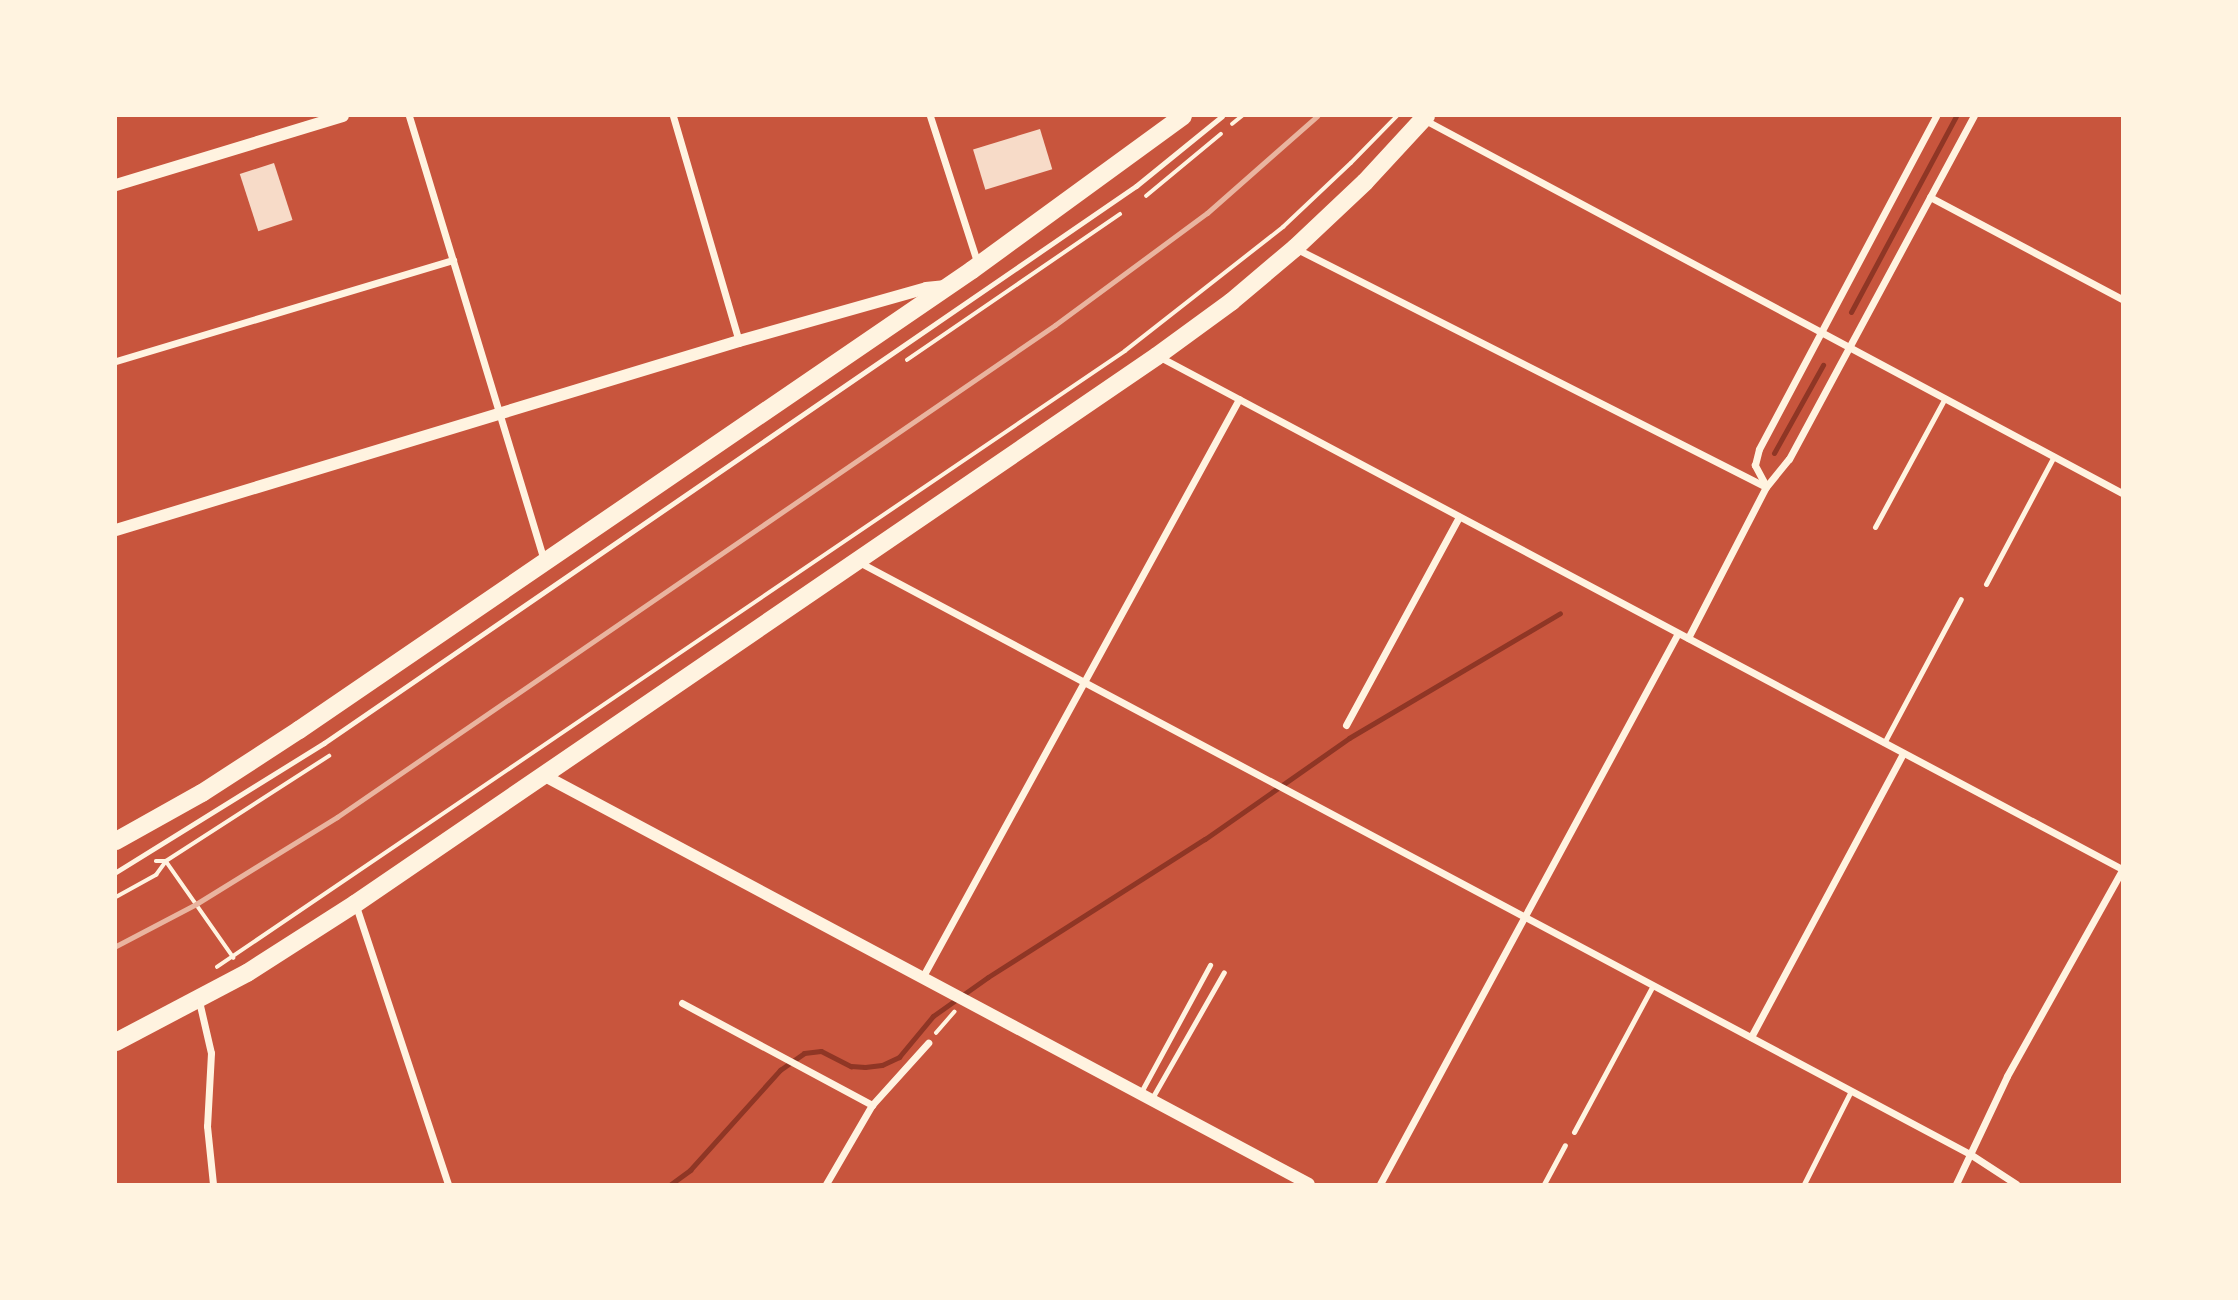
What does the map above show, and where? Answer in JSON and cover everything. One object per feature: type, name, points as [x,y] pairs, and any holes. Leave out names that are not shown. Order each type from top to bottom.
[{"type":"main road","points":[[116,841],[252,762],[544,559],[978,266],[1184,116]]},
{"type":"main road","points":[[116,1042],[247,973],[355,904],[1157,356],[1231,302],[1295,248],[1365,182],[1424,117]]},
{"type":"street","points":[[116,184],[343,116]]},
{"type":"street","points":[[409,116],[544,559]]},
{"type":"street","points":[[673,116],[739,341]]},
{"type":"street","points":[[930,116],[978,266]]},
{"type":"street","points":[[1766,487],[1755,465],[1756,458],[1936,116]]},
{"type":"street","points":[[1688,638],[1766,487],[1786,464],[1974,116]]},
{"type":"street","points":[[1424,117],[2123,493]]},
{"type":"street","points":[[1930,197],[2123,299]]},
{"type":"street","points":[[1295,248],[1766,487]]},
{"type":"street","points":[[116,361],[453,260]]},
{"type":"street","points":[[116,530],[739,341],[926,288],[947,286]]},
{"type":"street","points":[[1157,356],[2123,870],[2007,1076],[1956,1185]]},
{"type":"street","points":[[922,978],[1239,400]]},
{"type":"street","points":[[1346,725],[1459,517]]},
{"type":"street","points":[[856,561],[1970,1154],[2017,1185]]},
{"type":"street","points":[[1380,1185],[1678,633]]},
{"type":"street","points":[[1751,1037],[1903,753]]},
{"type":"street","points":[[543,775],[1309,1185]]},
{"type":"street","points":[[355,904],[447,1185]]},
{"type":"street","points":[[199,1000],[211,1054],[207,1126],[214,1185]]},
{"type":"street","points":[[682,1003],[872,1105]]},
{"type":"street","points":[[826,1185],[872,1105],[928,1043]]},
{"type":"lane","points":[[116,872],[324,743],[1136,186],[1222,116]]},
{"type":"lane","points":[[1875,527],[1945,398]]},
{"type":"lane","points":[[1986,584],[2053,456]]},
{"type":"lane","points":[[1884,743],[1961,599]]},
{"type":"lane","points":[[1145,1097],[1210,965]]},
{"type":"lane","points":[[1145,1097],[1224,972]]},
{"type":"lane","points":[[1574,1132],[1653,985]]},
{"type":"lane","points":[[1804,1185],[1852,1091]]},
{"type":"lane","points":[[1544,1185],[1566,1145]]},
{"type":"path","points":[[211,971],[1125,351],[1283,227],[1352,163],[1397,116]]},
{"type":"path","points":[[130,863],[166,861],[247,973]]},
{"type":"path","points":[[928,1043],[964,1000]]},
{"type":"building","points":[[1040,129],[1052,169],[985,190],[973,149]]},
{"type":"building","points":[[274,163],[293,220],[258,231],[240,174]]},
{"type":"waterway","points":[[1851,312],[1956,116]]},
{"type":"waterway","points":[[1774,453],[1823,365]]},
{"type":"waterway","points":[[671,1184],[690,1170],[780,1070],[804,1053],[821,1051],[851,1066],[865,1067],[882,1065],[899,1057],[933,1016],[988,977],[1205,839],[1349,738],[1560,613]]},
{"type":"railway","points":[[116,946],[196,904],[337,817],[1055,325],[1207,213],[1317,116]]}]
